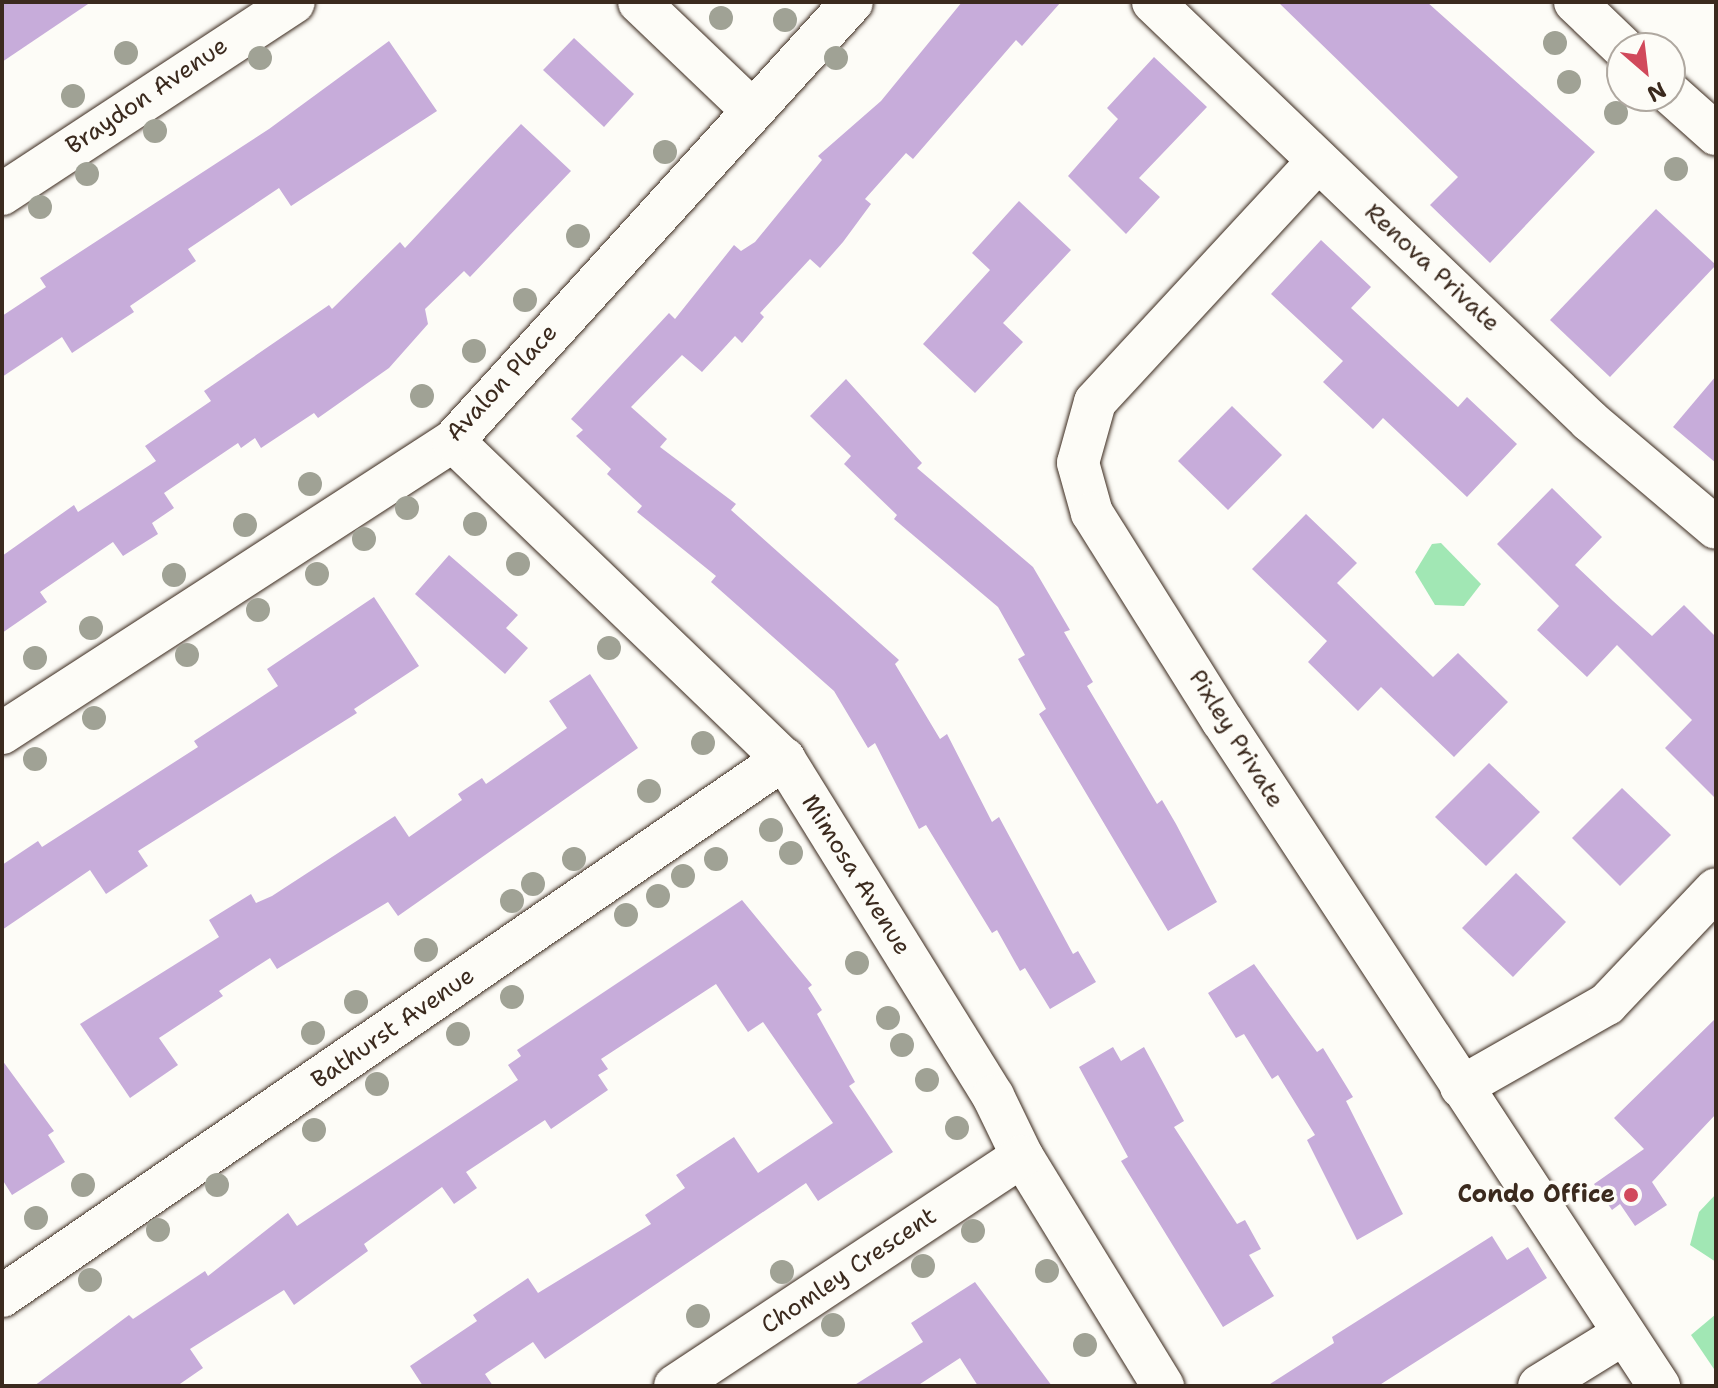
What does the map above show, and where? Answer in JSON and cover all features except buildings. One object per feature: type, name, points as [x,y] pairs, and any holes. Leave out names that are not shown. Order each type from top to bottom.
[{"type":"street","name":"Braydon Avenue","points":[[2,194],[294,2]]},
{"type":"street","points":[[639,2],[750,108]]},
{"type":"street","name":"Avalon Place","points":[[2,733],[453,441],[750,108],[852,2]]},
{"type":"street","name":"Renova Private","points":[[1153,2],[1590,421],[1716,528]]},
{"type":"street","points":[[1575,2],[1606,32]]},
{"type":"street","points":[[1686,107],[1716,134]]},
{"type":"street","name":"Pixley Private","points":[[1318,161],[1095,402],[1078,463],[1092,513],[1622,1335],[1659,1386]]},
{"type":"street","name":"Mimosa Avenue","points":[[453,441],[784,759],[993,1096],[1022,1156],[1163,1386]]},
{"type":"street","name":"Bathurst Avenue","points":[[2,1296],[784,759]]},
{"type":"street","points":[[1461,1087],[1607,1004],[1716,889]]},
{"type":"street","name":"Chomley Crescent","points":[[675,1386],[1022,1156]]},
{"type":"street","points":[[1539,1386],[1622,1335]]},
{"type":"green space","points":[[1441,543],[1481,584],[1464,606],[1435,605],[1415,572],[1432,544]]},
{"type":"green space","points":[[1716,1194],[1716,1262],[1690,1245],[1699,1212]]},
{"type":"green space","points":[[1716,1314],[1716,1372],[1691,1335]]},
{"type":"place","name":"Condo Office","points":[[1631,1195]]}]
